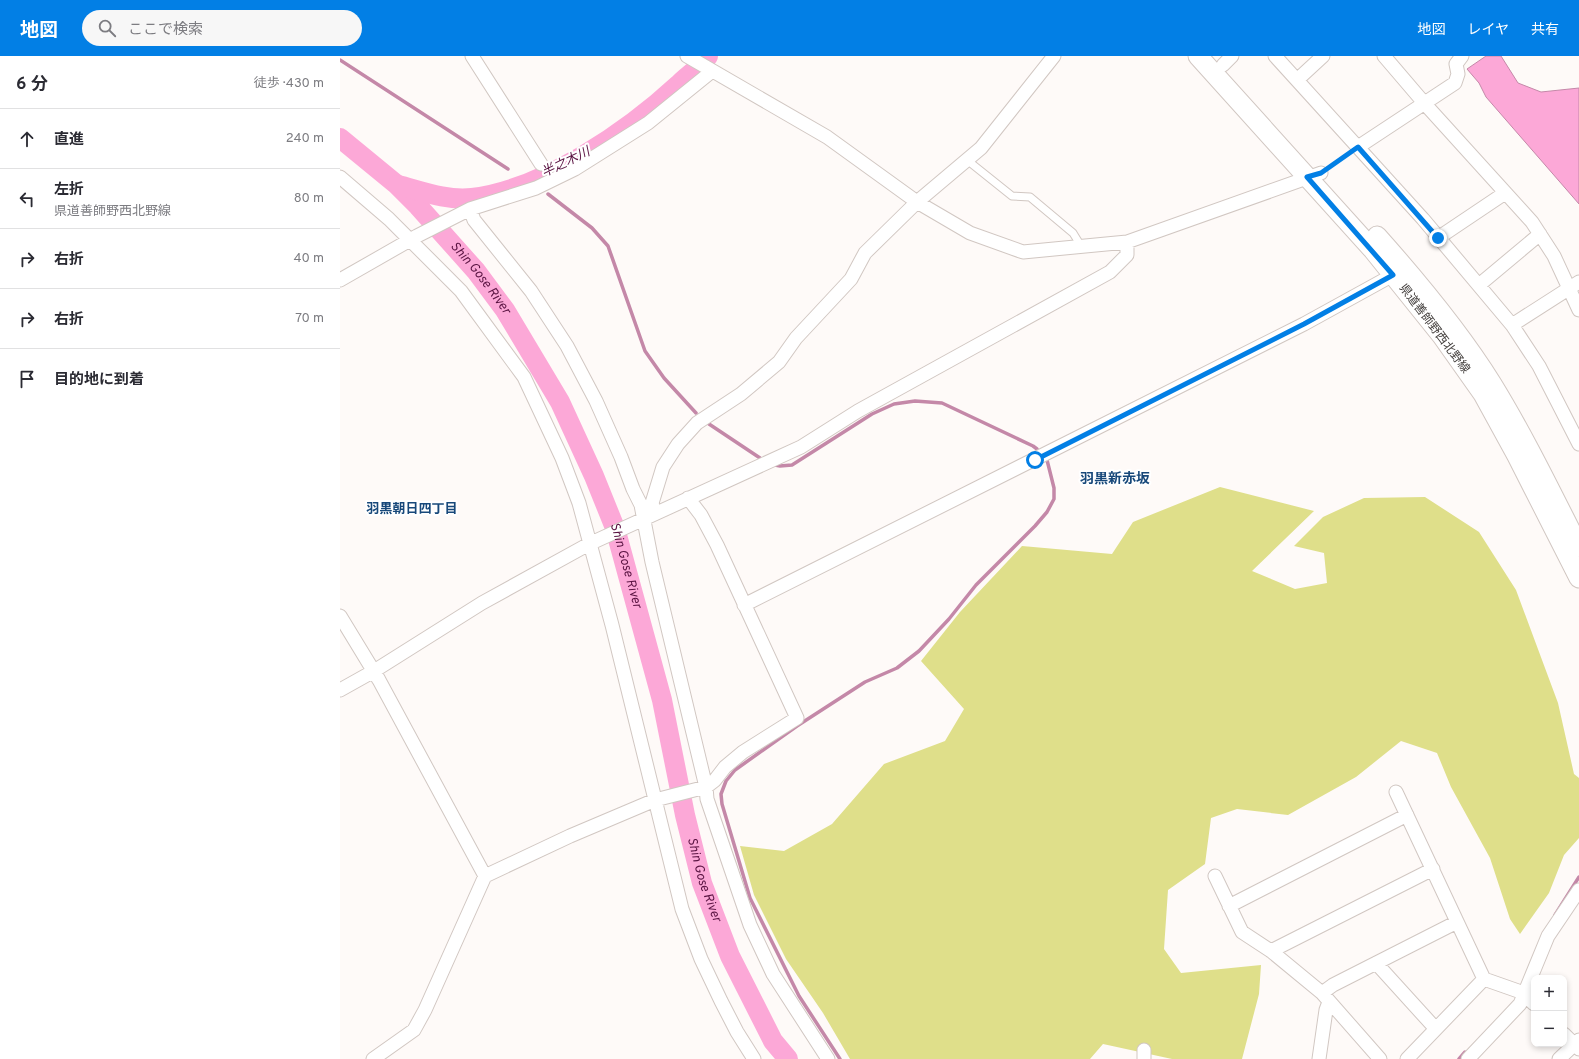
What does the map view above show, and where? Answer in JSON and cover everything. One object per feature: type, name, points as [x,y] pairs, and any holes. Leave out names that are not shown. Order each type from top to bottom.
[{"type":"main road","name":"県道善師野西北野線","points":[[1198,56],[1411,274],[1440,310],[1479,365],[1509,413],[1579,547]]},
{"type":"main road","name":"県道善師野西北野線","points":[[1224,59],[1442,336],[1483,394],[1517,456],[1579,578]]},
{"type":"street","points":[[472,56],[541,164]]},
{"type":"street","points":[[647,517],[663,467],[678,444],[697,423],[741,394],[779,362],[796,338],[851,279],[865,253],[917,202],[986,142],[1054,56]]},
{"type":"street","points":[[1276,56],[1438,238],[1512,325],[1539,366],[1579,444]]},
{"type":"street","points":[[1297,80],[1323,56]]},
{"type":"street","points":[[1384,56],[1425,104],[1532,222],[1573,286],[1579,310]]},
{"type":"street","points":[[691,58],[711,72],[827,137],[917,202],[970,233],[1023,252],[1127,242],[1314,175]]},
{"type":"street","points":[[1358,147],[1455,83],[1458,74],[1456,59]]},
{"type":"street","points":[[340,280],[414,238],[467,211],[536,188],[575,169],[648,123],[711,72]]},
{"type":"street","points":[[340,177],[414,238],[462,291],[524,376],[562,458],[577,497],[612,625],[682,909],[701,958],[737,1032],[754,1059]]},
{"type":"street","points":[[1438,238],[1506,193]]},
{"type":"street","points":[[467,211],[531,291],[567,346],[602,415],[621,457],[633,489],[647,517],[652,562],[706,787],[707,798],[750,925],[772,974],[828,1059]]},
{"type":"street","points":[[1479,285],[1540,234]]},
{"type":"street","points":[[340,690],[374,671],[482,603],[589,544],[801,447],[858,411],[1110,272],[1127,255],[1127,242]]},
{"type":"street","points":[[744,605],[1304,324],[1393,275]]},
{"type":"street","points":[[1512,325],[1573,286]]},
{"type":"street","points":[[373,1059],[414,1030],[425,1010],[485,876],[570,836],[655,800],[706,787],[715,780],[725,767],[743,752],[797,718],[717,545],[701,515],[688,498]]},
{"type":"street","points":[[340,616],[374,671],[485,876]]},
{"type":"street","points":[[1396,792],[1484,979],[1520,992],[1531,1001]]},
{"type":"street","points":[[1229,906],[1407,815]]},
{"type":"street","points":[[1271,951],[1433,869]]},
{"type":"street","points":[[1215,876],[1242,932],[1271,951],[1325,998],[1380,1059]]},
{"type":"street","points":[[1468,1059],[1520,1004],[1520,992],[1548,936],[1579,890]]},
{"type":"street","points":[[1319,1059],[1326,1010],[1325,998],[1333,985],[1457,922]]},
{"type":"street","points":[[1376,963],[1435,1028]]},
{"type":"street","points":[[1407,1059],[1435,1028],[1484,979]]},
{"type":"street","points":[[1559,1059],[1577,1044],[1567,1036]]},
{"type":"lane","points":[[966,160],[1012,196],[1030,197],[1073,233],[1081,246]]},
{"type":"path","points":[[1314,175],[1358,147]]},
{"type":"shaded area","points":[[1486,56],[1501,56],[1518,83],[1541,92],[1579,88],[1579,204],[1486,97],[1479,83],[1467,69]]},
{"type":"shaded area","points":[[1220,487],[1314,511],[1252,571],[1295,589],[1327,583],[1324,553],[1294,546],[1323,517],[1364,498],[1425,497],[1479,532],[1516,590],[1558,703],[1574,774],[1579,778],[1579,838],[1564,855],[1549,893],[1520,934],[1510,919],[1490,858],[1451,787],[1437,753],[1401,741],[1356,777],[1288,815],[1237,809],[1211,818],[1205,864],[1168,890],[1164,949],[1181,973],[1261,965],[1259,994],[1242,1059],[1172,1059],[1103,1044],[1090,1059],[850,1059],[823,1013],[786,959],[754,895],[740,846],[784,851],[832,824],[884,764],[945,741],[964,709],[921,661],[960,612],[1022,546],[1112,554],[1133,522]]},
{"type":"waterway","name":"半之木川","points":[[398,185],[434,195],[463,199],[499,192],[527,183],[555,171],[610,139],[659,102],[699,67],[708,56]]},
{"type":"waterway","points":[[340,60],[508,169]]},
{"type":"waterway","name":"Shin Gose River","points":[[340,138],[396,184],[418,206],[476,271],[505,310],[560,402],[594,476],[615,528],[662,700],[685,815],[702,883],[730,956],[773,1041],[788,1059]]},
{"type":"waterway","points":[[548,194],[592,228],[608,246],[645,351],[664,378],[696,413]]},
{"type":"waterway","points":[[775,465],[792,465],[872,414],[894,404],[915,401],[942,403],[1037,449]]},
{"type":"waterway","points":[[709,424],[760,458]]},
{"type":"waterway","points":[[840,1059],[799,996],[750,898],[722,804],[721,794],[726,781],[735,770],[797,726],[865,682],[897,668],[919,651],[949,619],[976,585],[1047,512],[1054,499],[1054,488],[1047,460]]},
{"type":"waterway","points":[[1555,915],[1579,877]]},
{"type":"waterway","points":[[1459,1059],[1465,1052]]},
{"type":"district","name":"羽黒新赤坂","points":[[1115,479]]},
{"type":"district","name":"羽黒朝日四丁目","points":[[412,510]]},
{"type":"route","points":[[1035,460],[1304,324],[1393,275],[1373,250],[1307,177],[1321,173],[1358,147],[1423,219],[1438,238]]}]
